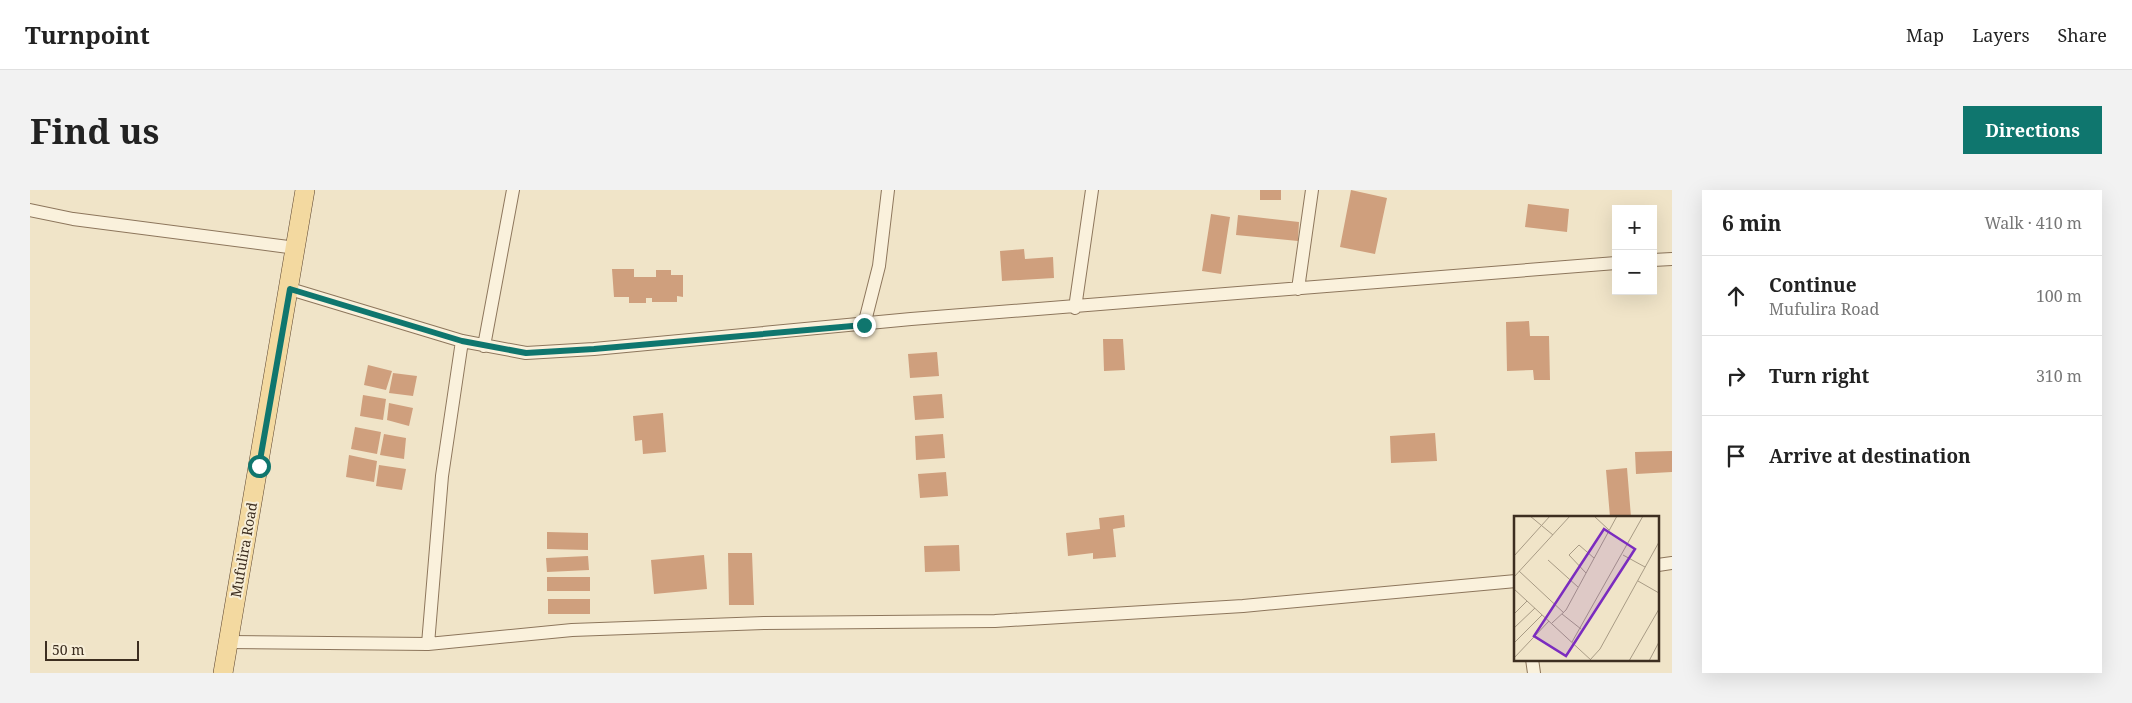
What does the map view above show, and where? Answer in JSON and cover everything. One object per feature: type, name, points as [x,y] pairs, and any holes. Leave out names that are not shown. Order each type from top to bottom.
[{"type":"main road","name":"Mufulira Road","points":[[223,673],[290,289],[305,190]]},
{"type":"street","points":[[484,346],[513,190]]},
{"type":"street","points":[[864,325],[879,266],[888,190]]},
{"type":"street","points":[[1075,308],[1092,190]]},
{"type":"street","points":[[1298,289],[1312,190]]},
{"type":"street","points":[[30,210],[73,219],[296,248]]},
{"type":"street","points":[[1657,260],[1672,259]]},
{"type":"street","points":[[290,289],[462,341],[526,353],[594,349],[911,320],[1612,263]]},
{"type":"street","points":[[428,644],[442,476],[462,341]]},
{"type":"street","points":[[228,642],[428,644],[572,630],[774,623],[995,621],[1242,606],[1514,581]]},
{"type":"street","points":[[1532,660],[1534,673]]},
{"type":"building","points":[[1260,190],[1281,190],[1281,200],[1260,200]]},
{"type":"building","points":[[1351,190],[1387,198],[1375,254],[1340,247]]},
{"type":"building","points":[[1528,204],[1569,209],[1567,232],[1525,227]]},
{"type":"building","points":[[1211,214],[1230,217],[1221,274],[1202,271]]},
{"type":"building","points":[[1238,215],[1299,222],[1298,241],[1236,235]]},
{"type":"building","points":[[1024,249],[1025,259],[1053,257],[1054,278],[1002,281],[1000,251]]},
{"type":"building","points":[[612,269],[634,269],[634,277],[656,277],[656,270],[671,270],[671,275],[683,275],[683,297],[677,296],[677,302],[652,302],[652,298],[646,298],[646,303],[629,303],[629,297],[614,297]]},
{"type":"building","points":[[1529,321],[1530,336],[1549,336],[1550,380],[1534,380],[1533,370],[1507,371],[1506,322]]},
{"type":"building","points":[[1103,339],[1123,339],[1125,370],[1104,371]]},
{"type":"building","points":[[937,352],[939,376],[910,378],[908,354]]},
{"type":"building","points":[[368,365],[392,371],[386,390],[364,385]]},
{"type":"building","points":[[393,373],[417,376],[413,396],[389,393]]},
{"type":"building","points":[[942,394],[944,418],[915,420],[913,396]]},
{"type":"building","points":[[363,395],[386,399],[383,420],[360,416]]},
{"type":"building","points":[[389,403],[413,408],[409,426],[387,420]]},
{"type":"building","points":[[663,413],[666,452],[643,454],[642,440],[635,441],[633,416]]},
{"type":"building","points":[[355,427],[381,432],[377,454],[351,449]]},
{"type":"building","points":[[1435,433],[1437,461],[1391,463],[1390,436]]},
{"type":"building","points":[[384,434],[406,438],[404,459],[380,455]]},
{"type":"building","points":[[943,434],[945,458],[916,460],[915,436]]},
{"type":"building","points":[[1672,451],[1672,472],[1636,474],[1635,452]]},
{"type":"building","points":[[349,455],[377,461],[374,482],[346,477]]},
{"type":"building","points":[[379,465],[406,469],[402,490],[376,486]]},
{"type":"building","points":[[1627,468],[1631,516],[1610,516],[1606,470]]},
{"type":"building","points":[[946,472],[948,496],[920,498],[918,474]]},
{"type":"building","points":[[1124,515],[1125,527],[1113,529],[1116,557],[1093,559],[1093,553],[1068,556],[1066,533],[1100,529],[1099,518]]},
{"type":"building","points":[[547,532],[588,533],[588,550],[547,549]]},
{"type":"building","points":[[959,545],[960,571],[925,572],[924,546]]},
{"type":"building","points":[[728,553],[752,553],[754,605],[729,605]]},
{"type":"building","points":[[704,555],[707,589],[654,594],[651,560]]},
{"type":"building","points":[[588,556],[589,570],[547,572],[546,558]]},
{"type":"building","points":[[547,577],[590,577],[590,591],[547,591]]},
{"type":"building","points":[[548,599],[590,599],[590,614],[548,614]]},
{"type":"route","points":[[259,466],[290,289],[462,341],[526,353],[594,349],[864,325]]}]
